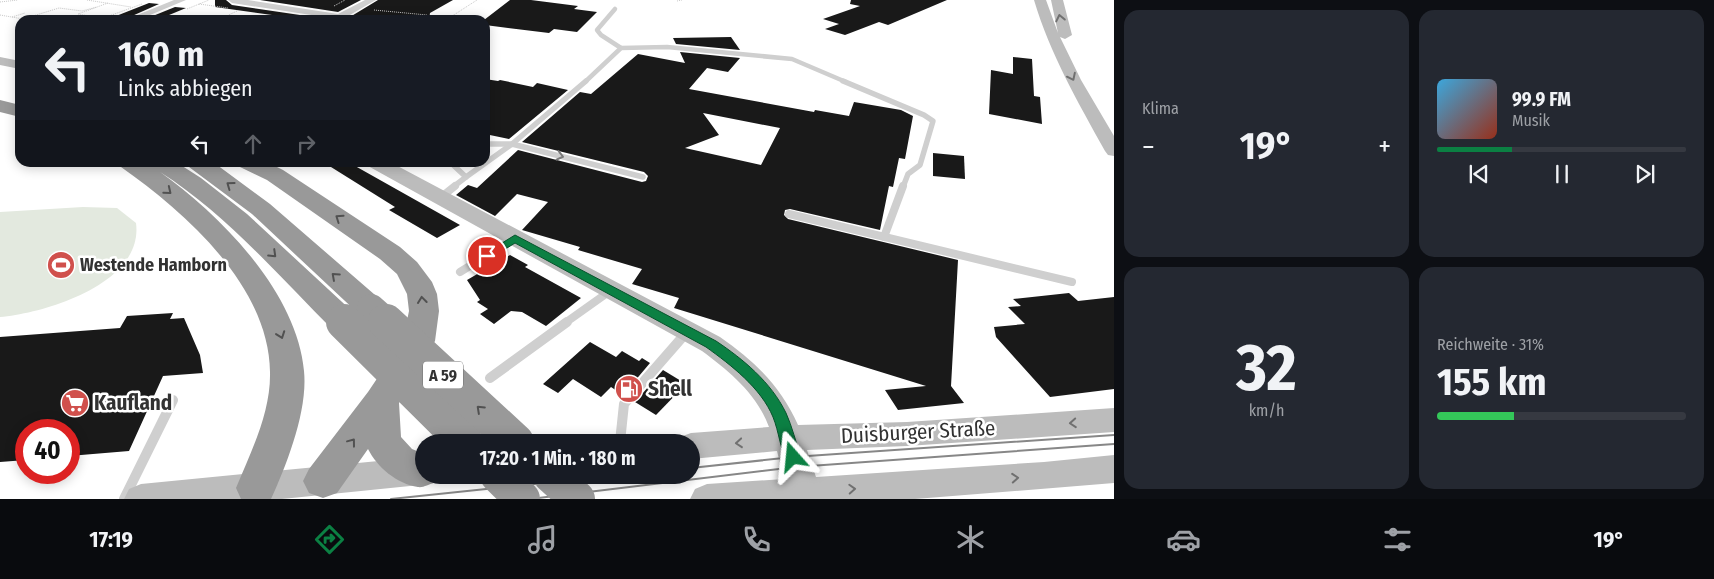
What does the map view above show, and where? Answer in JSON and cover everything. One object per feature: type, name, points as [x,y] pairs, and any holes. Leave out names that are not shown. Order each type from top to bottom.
[{"type":"highway","points":[[0,91],[15,95]]},
{"type":"highway","points":[[0,106],[15,110]]},
{"type":"highway","points":[[137,167],[150,175],[185,205],[215,234],[244,268],[274,315],[284,344],[287,371],[285,395],[280,421],[253,493]]},
{"type":"highway","name":"A 59","points":[[167,167],[194,183],[506,434]]},
{"type":"highway","name":"A 59","points":[[204,167],[261,209],[357,315],[458,434]]},
{"type":"highway","points":[[258,167],[275,175],[390,253],[418,282],[422,294],[424,311],[419,341],[381,402],[316,490]]},
{"type":"highway","points":[[381,402],[383,442],[398,460],[415,468]]},
{"type":"highway","points":[[507,484],[522,499]]},
{"type":"highway","points":[[561,484],[577,499]]},
{"type":"main road","points":[[1040,0],[1048,26],[1073,80],[1114,151]]},
{"type":"main road","points":[[1057,0],[1062,26],[1070,48],[1087,81],[1114,123]]},
{"type":"main road","points":[[384,167],[711,344],[739,363],[757,382],[779,414],[804,491]]},
{"type":"main road","name":"Duisburger Straße","points":[[700,445],[787,438],[907,434],[1114,420]]},
{"type":"main road","points":[[707,499],[804,491],[898,493],[1114,469]]},
{"type":"main road","points":[[141,499],[316,490],[415,472]]},
{"type":"street","points":[[155,0],[178,2]]},
{"type":"street","points":[[232,0],[320,15]]},
{"type":"street","points":[[343,15],[372,0]]},
{"type":"street","points":[[143,15],[178,2]]},
{"type":"lane","points":[[615,9],[597,30],[601,35],[621,48],[667,47],[792,59],[924,115],[933,121],[920,165],[908,174],[884,237]]},
{"type":"lane","points":[[490,160],[512,144],[576,90],[621,48]]},
{"type":"lane","points":[[490,144],[512,144],[643,177]]},
{"type":"lane","points":[[455,167],[466,177]]},
{"type":"lane","points":[[440,198],[480,167]]},
{"type":"lane","points":[[789,214],[1072,282]]},
{"type":"lane","points":[[460,272],[515,238]]},
{"type":"lane","points":[[490,378],[612,290]]},
{"type":"lane","points":[[621,434],[624,404],[687,331]]},
{"type":"lane","points":[[124,499],[173,400]]},
{"type":"path","points":[[0,2],[18,0]]},
{"type":"path","points":[[87,0],[132,7]]},
{"type":"path","points":[[102,2],[108,0]]},
{"type":"path","points":[[110,15],[155,0]]},
{"type":"path","points":[[454,15],[477,0]]},
{"type":"path","points":[[677,1],[682,0]]},
{"type":"path","points":[[84,15],[78,14],[108,3]]},
{"type":"path","points":[[36,15],[59,8],[82,11],[97,7]]},
{"type":"path","points":[[357,8],[427,15]]},
{"type":"path","points":[[229,15],[238,11]]},
{"type":"path","points":[[18,15],[25,13]]},
{"type":"path","points":[[0,15],[15,18]]},
{"type":"path","points":[[11,17],[15,16]]},
{"type":"shaded area","name":"Westende Hamborn","points":[[83,207],[117,208],[136,223],[134,244],[125,262],[109,278],[88,291],[42,309],[0,317],[0,212]]},
{"type":"building","points":[[215,0],[226,0],[232,5],[300,15],[272,15],[215,7]]},
{"type":"building","points":[[260,0],[361,0],[338,12]]},
{"type":"building","points":[[378,0],[453,0],[430,13],[430,15],[353,15]]},
{"type":"building","points":[[510,0],[531,0],[578,6],[574,9],[597,12],[577,32],[554,29],[549,33],[490,26],[490,15]]},
{"type":"building","points":[[851,0],[947,0],[888,25],[879,22],[845,35],[825,29],[839,24],[823,19],[860,6],[850,4]]},
{"type":"building","points":[[149,3],[159,4],[134,15],[119,15]]},
{"type":"building","points":[[175,7],[186,8],[169,15],[155,15]]},
{"type":"building","points":[[731,37],[740,50],[676,44],[673,38]]},
{"type":"building","points":[[680,52],[740,58],[728,72],[707,68],[689,89],[814,112],[815,110],[849,116],[854,102],[901,110],[913,116],[905,159],[899,158],[893,187],[889,186],[880,230],[790,209],[785,210],[784,215],[788,219],[958,260],[951,386],[964,403],[898,410],[885,390],[926,386],[674,308],[679,298],[632,284],[642,269],[578,250],[580,247],[522,230],[548,202],[517,194],[495,216],[456,195],[468,185],[477,188],[518,150],[642,182],[646,181],[648,176],[644,172],[522,142],[580,92],[591,94],[638,54],[685,63]],"holes":[[[703,113],[780,128],[761,165],[685,148],[719,135]]]},
{"type":"building","points":[[1013,57],[1032,59],[1034,96],[1040,97],[1042,124],[989,114],[991,70],[1013,74]]},
{"type":"building","points":[[490,80],[533,87],[537,83],[568,90],[509,139],[490,135]]},
{"type":"building","points":[[933,153],[964,156],[965,179],[933,176]]},
{"type":"building","points":[[331,167],[357,167],[460,225],[437,238],[389,210],[395,207]]},
{"type":"building","points":[[510,255],[528,265],[525,267],[581,298],[546,326],[522,312],[511,311],[494,324],[480,314],[488,309],[477,302],[480,300],[467,280]]},
{"type":"building","points":[[1069,293],[1078,301],[1114,297],[1114,389],[1050,397],[996,337],[994,327],[1025,324],[1008,307],[1021,306],[1013,299]]},
{"type":"building","name":"Kaufland","points":[[173,313],[170,319],[184,318],[200,355],[203,373],[163,376],[129,451],[80,455],[80,419],[15,419],[15,461],[0,462],[0,337],[120,328],[127,316]]},
{"type":"building","points":[[590,342],[616,357],[622,351],[639,361],[642,358],[650,363],[623,395],[611,387],[601,397],[573,379],[558,393],[543,384]]},
{"type":"building","points":[[663,370],[686,384],[656,415],[635,402]]},
{"type":"tram line","points":[[700,467],[793,457],[1114,435]]},
{"type":"tram line","points":[[530,499],[796,467],[1114,444]]},
{"type":"tram line","points":[[391,499],[535,484]]},
{"type":"place","name":"Westende Hamborn","points":[[61,265]]},
{"type":"place","name":"Shell","points":[[629,389]]},
{"type":"place","name":"Kaufland","points":[[75,403]]},
{"type":"route","points":[[487,256],[515,238],[711,344],[739,363],[757,382],[779,414],[793,457]]}]
